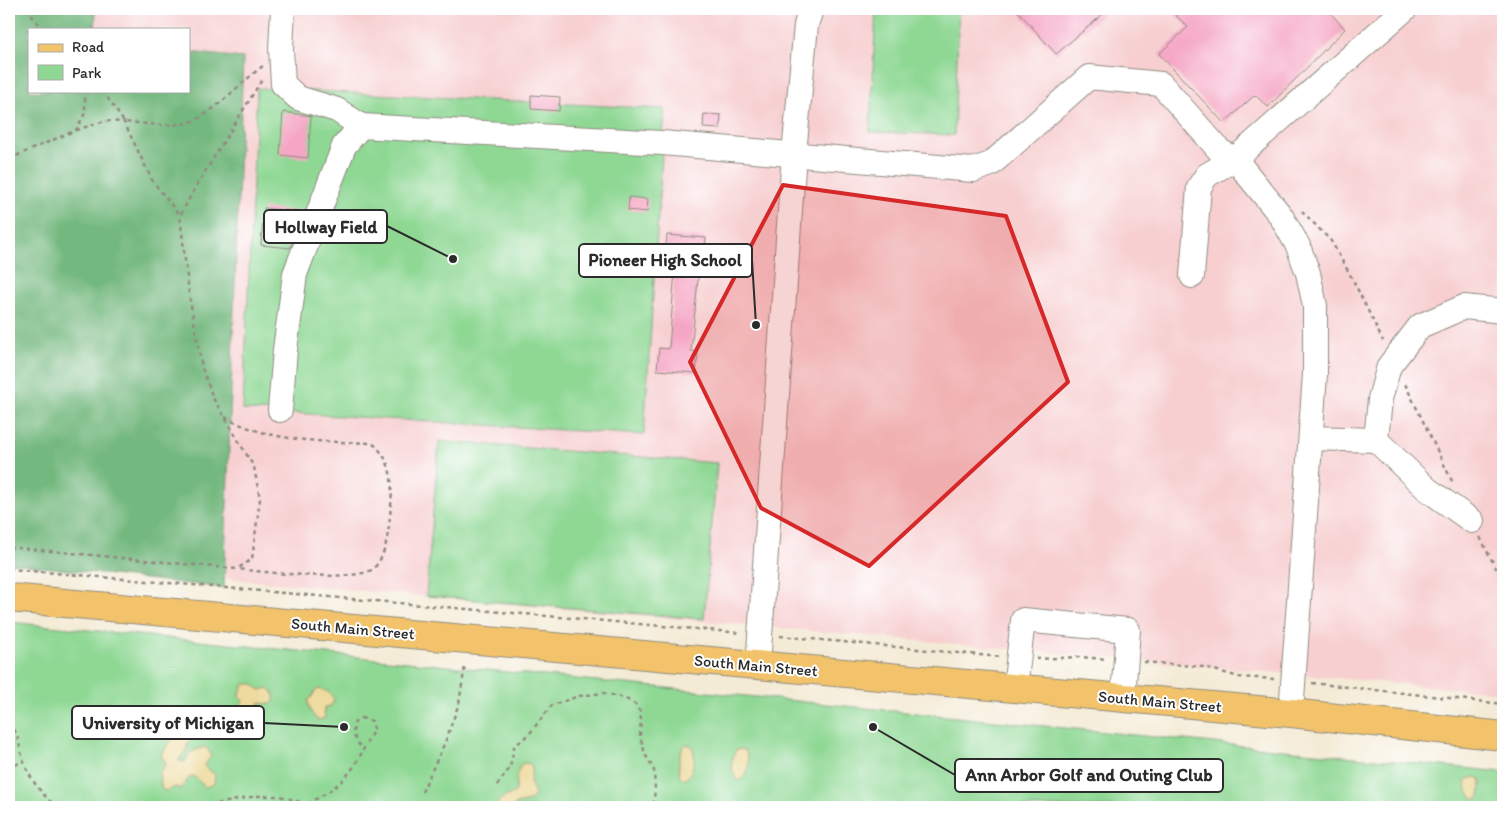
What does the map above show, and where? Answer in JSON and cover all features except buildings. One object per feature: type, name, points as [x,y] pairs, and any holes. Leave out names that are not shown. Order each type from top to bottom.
[{"type":"main road","name":"South Main Street","points":[[9,598],[1123,697],[1503,736]]},
{"type":"lane","points":[[283,9],[281,49],[283,84],[298,98],[338,110],[361,126],[662,143],[972,170],[991,164],[1089,77],[1160,84],[1220,151],[1235,159],[1281,216],[1298,246],[1308,273],[1315,306],[1315,374],[1291,713]]},
{"type":"lane","points":[[758,665],[794,154],[806,25],[811,9]]},
{"type":"lane","points":[[1192,276],[1199,187],[1208,174],[1235,159],[1405,9]]},
{"type":"lane","points":[[280,410],[285,350],[296,274],[344,146],[361,126]]},
{"type":"lane","points":[[1376,440],[1380,399],[1389,366],[1420,326],[1464,307],[1503,311]]},
{"type":"lane","points":[[1311,438],[1376,440],[1427,489],[1472,521]]},
{"type":"lane","points":[[1015,688],[1023,620],[1128,630],[1123,697]]},
{"type":"path","points":[[26,9],[42,28]]},
{"type":"path","points":[[9,159],[76,130],[106,122],[175,124],[189,122],[216,107],[269,62],[266,69]]},
{"type":"path","points":[[180,216],[264,76]]},
{"type":"path","points":[[76,130],[85,113],[85,92]]},
{"type":"path","points":[[104,92],[124,122],[152,180],[180,216],[189,294],[202,368],[212,398],[254,467],[260,499],[252,559],[237,569]]},
{"type":"path","points":[[9,547],[296,575],[347,575],[373,570],[384,549],[393,484],[390,469],[380,450],[372,443],[289,439],[266,435],[224,416]]},
{"type":"path","points":[[9,569],[742,633]]},
{"type":"path","points":[[422,792],[446,740],[459,703],[465,666]]},
{"type":"path","points":[[497,785],[510,768],[514,747],[530,733],[552,705],[579,696],[603,693],[624,698],[635,704],[641,713],[640,736],[645,754],[654,770],[655,790],[653,807]]},
{"type":"path","points":[[300,807],[336,787],[354,769],[374,729],[372,721],[362,718],[355,722],[353,731],[354,738],[363,750]]},
{"type":"path","points":[[9,723],[18,737],[23,760],[37,787],[56,807]]},
{"type":"path","points":[[9,770],[23,760]]},
{"type":"path","points":[[202,807],[256,796],[280,796],[308,804]]},
{"type":"highlighted area","points":[[783,185],[1006,216],[1068,382],[869,566],[761,508],[690,362]]},
{"type":"shaded area","points":[[9,9],[1503,9],[1503,693],[9,559]]},
{"type":"green space","points":[[9,9],[96,9],[95,28],[28,28],[28,92],[190,92],[190,52],[243,58],[224,588],[9,563]]},
{"type":"green space","points":[[876,9],[959,9],[954,135],[870,132]]},
{"type":"green space","points":[[257,88],[665,109],[644,435],[243,410]]},
{"type":"green space","points":[[439,441],[717,463],[704,619],[426,596]]},
{"type":"green space","points":[[9,622],[1503,772],[1503,807],[9,807]]},
{"type":"sand","points":[[244,684],[253,684],[260,690],[269,688],[274,694],[274,701],[271,704],[259,703],[260,714],[254,718],[245,719],[237,714],[237,710],[243,701],[239,696]]},
{"type":"sand","points":[[319,689],[329,692],[334,700],[331,706],[324,707],[325,718],[318,720],[311,711],[308,700]]},
{"type":"sand","points":[[175,726],[185,726],[192,737],[187,745],[187,750],[179,761],[185,762],[189,753],[204,747],[208,749],[211,756],[204,766],[215,775],[214,784],[205,787],[194,776],[189,778],[181,789],[175,787],[165,791],[162,789],[159,774],[166,764],[161,755],[172,738],[171,729]]},
{"type":"sand","points":[[686,744],[692,746],[694,759],[693,768],[685,779],[680,777],[679,764],[681,751]]},
{"type":"sand","points":[[737,749],[745,750],[748,758],[746,774],[740,780],[737,780],[732,769],[733,756]]},
{"type":"sand","points":[[522,763],[530,764],[532,767],[530,782],[535,794],[529,801],[516,804],[514,807],[497,807],[500,800],[516,791],[517,773]]},
{"type":"sand","points":[[1476,777],[1481,780],[1480,797],[1474,800],[1467,790],[1465,780]]},
{"type":"place","name":"Hollway Field","points":[[453,259]]},
{"type":"place","name":"Pioneer High School","points":[[756,325]]},
{"type":"place","name":"University of Michigan","points":[[344,727]]},
{"type":"place","name":"Ann Arbor Golf and Outing Club","points":[[873,727]]}]
